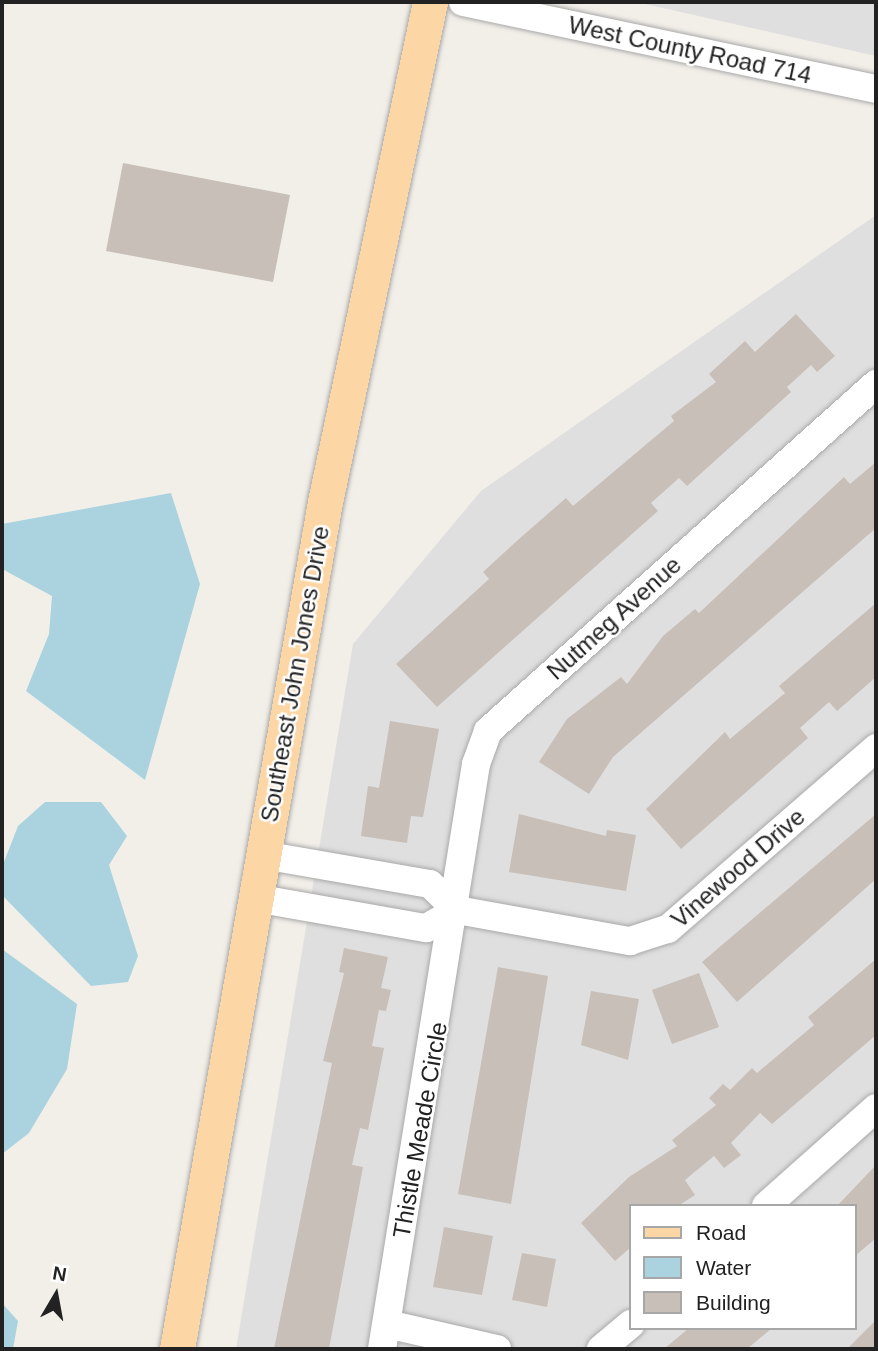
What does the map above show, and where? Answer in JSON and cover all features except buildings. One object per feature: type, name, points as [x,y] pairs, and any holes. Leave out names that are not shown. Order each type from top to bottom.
[{"type":"main road","name":"Southeast John Jones Drive","points":[[177,1349],[325,502],[430,2]]},
{"type":"street","name":"West County Road 714","points":[[463,2],[876,89]]},
{"type":"street","name":"Nutmeg Avenue","points":[[457,910],[476,764],[488,731],[876,384]]},
{"type":"street","name":"Vinewood Drive","points":[[457,910],[630,942],[652,937],[876,748]]},
{"type":"street","points":[[256,898],[426,928],[457,910],[430,884],[263,855]]},
{"type":"street","name":"Thistle Meade Circle","points":[[384,1337],[457,910]]},
{"type":"street","points":[[768,1204],[876,1108]]},
{"type":"street","points":[[601,1349],[630,1325]]},
{"type":"street","points":[[384,1337],[498,1349]]},
{"type":"shaded area","points":[[636,2],[876,2],[876,56]]},
{"type":"shaded area","points":[[876,215],[876,1349],[236,1349],[353,644],[481,491]]},
{"type":"water","points":[[171,493],[200,584],[145,780],[26,691],[49,634],[52,596],[2,569],[2,524]]},
{"type":"water","points":[[45,802],[101,802],[127,836],[109,865],[138,956],[128,982],[91,986],[2,895],[2,867],[18,826]]},
{"type":"water","points":[[2,949],[77,1004],[67,1069],[29,1133],[2,1154]]},
{"type":"water","points":[[2,1303],[18,1321],[13,1349],[2,1349]]}]
